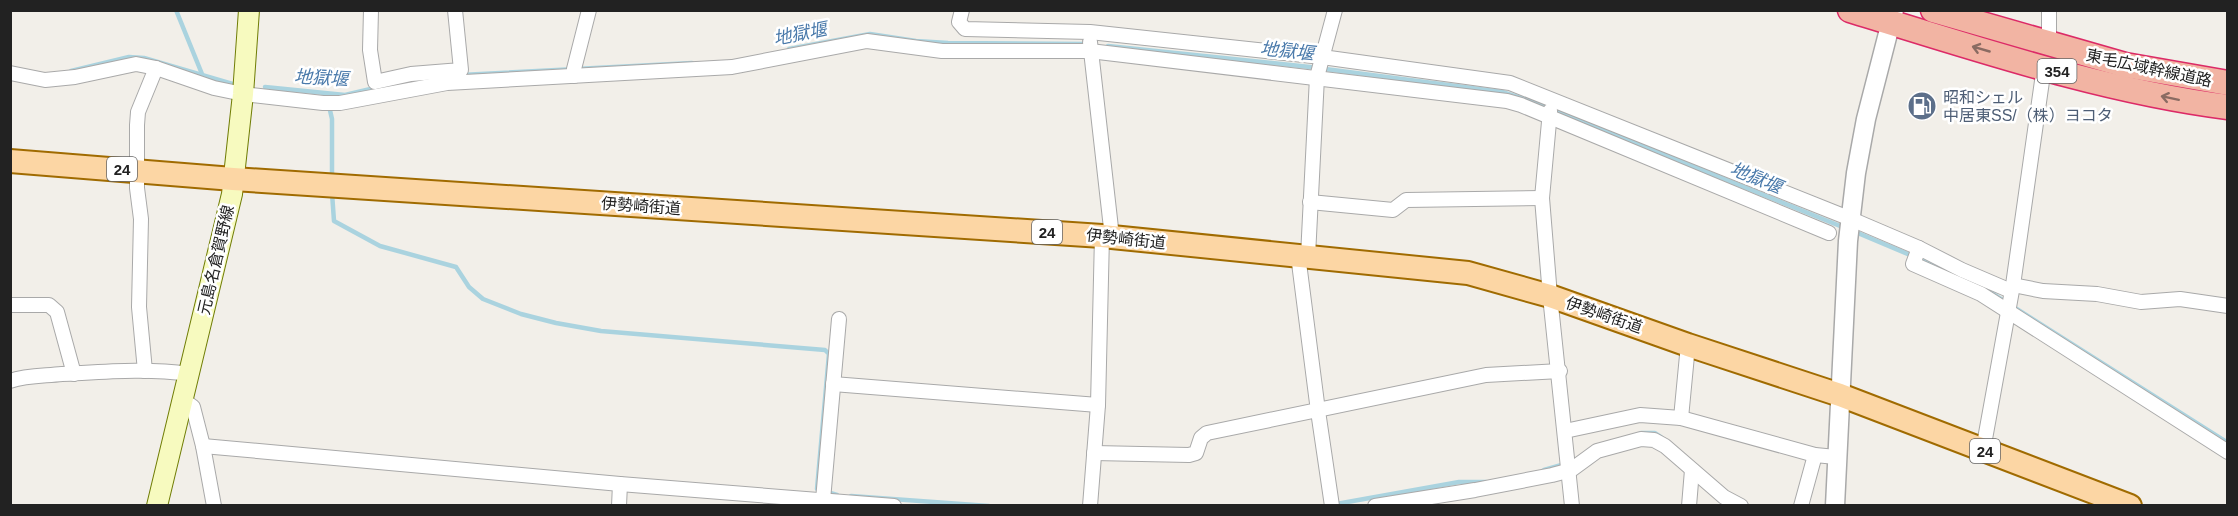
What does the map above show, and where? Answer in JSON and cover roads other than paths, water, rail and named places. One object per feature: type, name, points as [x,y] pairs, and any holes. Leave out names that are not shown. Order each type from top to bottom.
[{"type":"highway","name":"東毛広域幹線道路","points":[[1850,10],[1892,16],[2047,56],[2125,65],[2228,83]]},
{"type":"highway","name":"東毛広域幹線道路","points":[[1933,10],[2131,89],[2228,107]]},
{"type":"main road","name":"元島名倉賀野線","points":[[157,506],[222,239],[233,179],[243,94],[249,10]]},
{"type":"main road","name":"伊勢崎街道","points":[[10,161],[233,179],[1107,236],[1468,273],[1550,296],[1840,395],[2130,506]]},
{"type":"street","points":[[371,10],[370,50],[375,82],[395,84],[732,67],[867,41],[942,51],[1090,51],[1494,98],[1521,105],[1829,233]]},
{"type":"street","points":[[10,73],[45,80],[75,77],[136,64],[243,94],[323,103],[356,100],[395,84],[411,74],[461,70],[455,10]]},
{"type":"street","points":[[574,76],[589,10]]},
{"type":"street","points":[[962,10],[959,22],[965,29],[1090,32],[1322,57],[1510,83],[1851,219],[1919,248],[1962,270],[2012,288],[2097,294],[2141,302],[2180,299],[2228,306]]},
{"type":"street","points":[[1332,506],[1317,411],[1303,256],[1310,202],[1317,77],[1335,10]]},
{"type":"street","points":[[1983,450],[2012,288],[2047,56],[2049,10]]},
{"type":"street","points":[[1835,506],[1848,241],[1856,173],[1866,119],[1892,16]]},
{"type":"street","points":[[1090,32],[1107,236],[1090,506]]},
{"type":"street","points":[[145,371],[139,307],[141,219],[137,188],[138,112],[156,68]]},
{"type":"street","points":[[1553,100],[1548,117],[1542,198],[1572,506]]},
{"type":"street","points":[[1310,202],[1393,210],[1406,200],[1542,198]]},
{"type":"street","points":[[1919,248],[1913,264],[1981,294],[2228,452]]},
{"type":"street","points":[[10,305],[49,305],[57,312],[74,374]]},
{"type":"street","points":[[823,500],[839,319]]},
{"type":"street","points":[[1681,418],[1688,345]]},
{"type":"street","points":[[10,381],[21,377],[145,371],[188,374]]},
{"type":"street","points":[[1094,453],[1196,453],[1201,438],[1207,433],[1486,375],[1560,371]]},
{"type":"street","points":[[833,384],[1098,405]]},
{"type":"street","points":[[182,399],[193,407],[203,446],[213,506]]},
{"type":"street","points":[[1565,431],[1640,415],[1681,418],[1815,455],[1836,457]]},
{"type":"street","points":[[1375,506],[1475,490],[1568,471],[1597,451],[1641,439],[1654,440],[1665,446],[1724,497],[1741,506]]},
{"type":"street","points":[[203,446],[894,506]]},
{"type":"street","points":[[1801,506],[1815,455]]},
{"type":"street","points":[[1689,506],[1692,470]]},
{"type":"street","points":[[618,506],[620,484]]},
{"type":"waterway","points":[[176,10],[202,74]]},
{"type":"waterway","name":"地獄堰","points":[[789,49],[870,34],[948,43],[1088,44]]},
{"type":"waterway","name":"地獄堰","points":[[1108,46],[1310,67],[1502,92],[1537,103],[1845,228]]},
{"type":"waterway","name":"地獄堰","points":[[71,71],[129,57],[144,58],[236,85]]},
{"type":"waterway","name":"地獄堰","points":[[461,75],[692,63]]},
{"type":"waterway","name":"地獄堰","points":[[265,87],[345,95],[379,87]]},
{"type":"waterway","points":[[329,106],[332,119],[332,179]]},
{"type":"waterway","points":[[332,193],[334,221],[380,246],[456,267],[469,287],[483,299],[521,314],[601,331],[825,350],[829,354],[817,489],[837,495]]},
{"type":"waterway","name":"地獄堰","points":[[1853,231],[1953,273]]},
{"type":"waterway","name":"地獄堰","points":[[1974,282],[2228,443]]},
{"type":"waterway","points":[[1641,433],[1655,433],[1661,437]]},
{"type":"waterway","points":[[1544,470],[1565,464]]},
{"type":"waterway","points":[[1325,506],[1459,482],[1486,482]]},
{"type":"waterway","points":[[851,496],[989,506]]},
{"type":"place","name":"昭和シェル 中居東SS/（株）ヨコタ","points":[[1922,106]]}]
